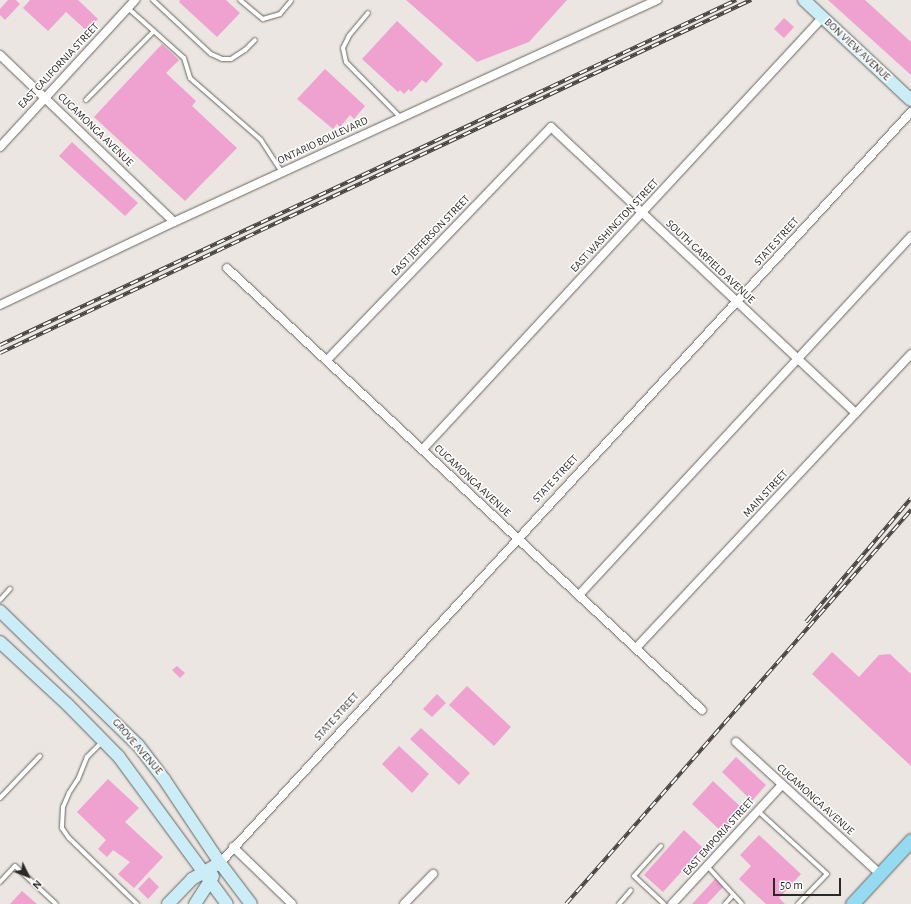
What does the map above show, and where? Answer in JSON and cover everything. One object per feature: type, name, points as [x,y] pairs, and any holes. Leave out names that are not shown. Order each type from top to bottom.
[{"type":"main road","name":"BON VIEW AVENUE","points":[[804,0],[911,100]]},
{"type":"main road","name":"GROVE AVENUE","points":[[0,611],[138,745],[164,778],[220,863],[252,904]]},
{"type":"main road","name":"GROVE AVENUE","points":[[0,642],[103,741],[148,794],[206,878],[227,904]]},
{"type":"main road","points":[[852,904],[907,847]]},
{"type":"main road","points":[[195,904],[206,878],[220,863]]},
{"type":"main road","points":[[168,904],[192,879],[206,878]]},
{"type":"street","name":"EAST CALIFORNIA STREET","points":[[0,147],[135,0]]},
{"type":"street","name":"ONTARIO BOULEVARD","points":[[0,306],[174,222],[657,0]]},
{"type":"street","name":"EAST WASHINGTON STREET","points":[[423,449],[822,18]]},
{"type":"street","name":"CUCAMONGA AVENUE","points":[[0,55],[174,222]]},
{"type":"street","name":"STATE STREET","points":[[220,863],[517,537],[737,302],[911,112]]},
{"type":"street","name":"SOUTH GARFIELD AVENUE","points":[[550,127],[856,413]]},
{"type":"street","name":"EAST JEFFERSON STREET","points":[[327,360],[550,127]]},
{"type":"street","points":[[579,595],[796,358],[911,236]]},
{"type":"street","name":"CUCAMONGA AVENUE","points":[[227,268],[702,710]]},
{"type":"street","name":"MAIN STREET","points":[[636,648],[911,354]]},
{"type":"street","name":"CUCAMONGA AVENUE","points":[[736,742],[880,874]]},
{"type":"street","name":"EAST EMPORIA STREET","points":[[672,904],[708,867],[782,785]]},
{"type":"street","points":[[233,847],[292,904]]},
{"type":"street","points":[[404,904],[433,874]]},
{"type":"lane","points":[[153,0],[211,54],[222,59],[231,59],[246,50],[255,40]]},
{"type":"lane","points":[[240,0],[264,19],[280,14],[291,1]]},
{"type":"lane","points":[[128,8],[184,58],[190,78],[261,140],[282,172]]},
{"type":"lane","points":[[368,13],[349,36],[343,48],[346,62],[401,118]]},
{"type":"lane","points":[[86,100],[154,31]]},
{"type":"lane","points":[[0,600],[10,589]]},
{"type":"lane","points":[[103,741],[87,757],[63,807],[61,824],[69,838],[137,904]]},
{"type":"lane","points":[[0,798],[40,756]]},
{"type":"lane","points":[[758,811],[827,874],[798,904]]},
{"type":"lane","points":[[661,846],[634,876],[664,904]]},
{"type":"lane","points":[[0,882],[15,866],[56,904]]},
{"type":"lane","points":[[708,867],[727,885],[733,895],[742,904]]},
{"type":"lane","points":[[619,904],[631,890]]},
{"type":"lane","points":[[725,904],[733,895]]},
{"type":"building","points":[[8,0],[16,0],[20,4],[5,20],[0,15],[0,9]]},
{"type":"building","points":[[30,0],[78,0],[98,19],[87,31],[66,12],[48,31],[23,8]]},
{"type":"building","points":[[180,0],[226,0],[240,13],[217,37],[179,2]]},
{"type":"building","points":[[406,0],[567,0],[529,42],[477,62]]},
{"type":"building","points":[[828,0],[865,0],[911,42],[911,75]]},
{"type":"building","points":[[784,18],[794,27],[784,38],[774,29]]},
{"type":"building","points":[[397,21],[443,64],[426,83],[422,80],[411,92],[409,89],[404,94],[400,90],[398,92],[362,59]]},
{"type":"building","points":[[162,44],[179,60],[166,73],[196,101],[192,106],[237,148],[185,201],[94,117]]},
{"type":"building","points":[[325,69],[365,106],[354,119],[350,115],[340,127],[337,124],[333,129],[297,99]]},
{"type":"building","points":[[72,142],[138,203],[125,216],[59,156]]},
{"type":"building","points":[[832,652],[859,677],[879,655],[890,654],[911,674],[911,766],[812,674]]},
{"type":"building","points":[[177,666],[185,673],[180,678],[172,670]]},
{"type":"building","points":[[467,686],[511,727],[494,746],[449,705]]},
{"type":"building","points":[[437,694],[446,703],[432,717],[423,709]]},
{"type":"building","points":[[421,728],[470,773],[459,785],[410,739]]},
{"type":"building","points":[[399,746],[429,774],[412,793],[382,764]]},
{"type":"building","points":[[736,757],[766,785],[752,801],[722,772]]},
{"type":"building","points":[[108,779],[139,808],[125,822],[163,857],[134,888],[118,874],[130,862],[113,850],[107,857],[98,849],[106,840],[77,812]]},
{"type":"building","points":[[713,781],[743,809],[722,832],[692,804]]},
{"type":"building","points":[[684,830],[703,848],[663,892],[644,875]]},
{"type":"building","points":[[759,835],[801,874],[779,898],[785,904],[766,904],[739,879],[751,866],[740,855]]},
{"type":"building","points":[[149,877],[159,887],[148,899],[138,889]]},
{"type":"building","points":[[716,878],[724,886],[707,904],[692,904]]},
{"type":"building","points":[[22,891],[37,904],[10,904]]},
{"type":"railway","points":[[0,345],[736,0]]},
{"type":"railway","points":[[0,353],[751,0]]},
{"type":"railway","points":[[806,622],[911,498]]},
{"type":"railway","points":[[566,904],[911,510]]}]
